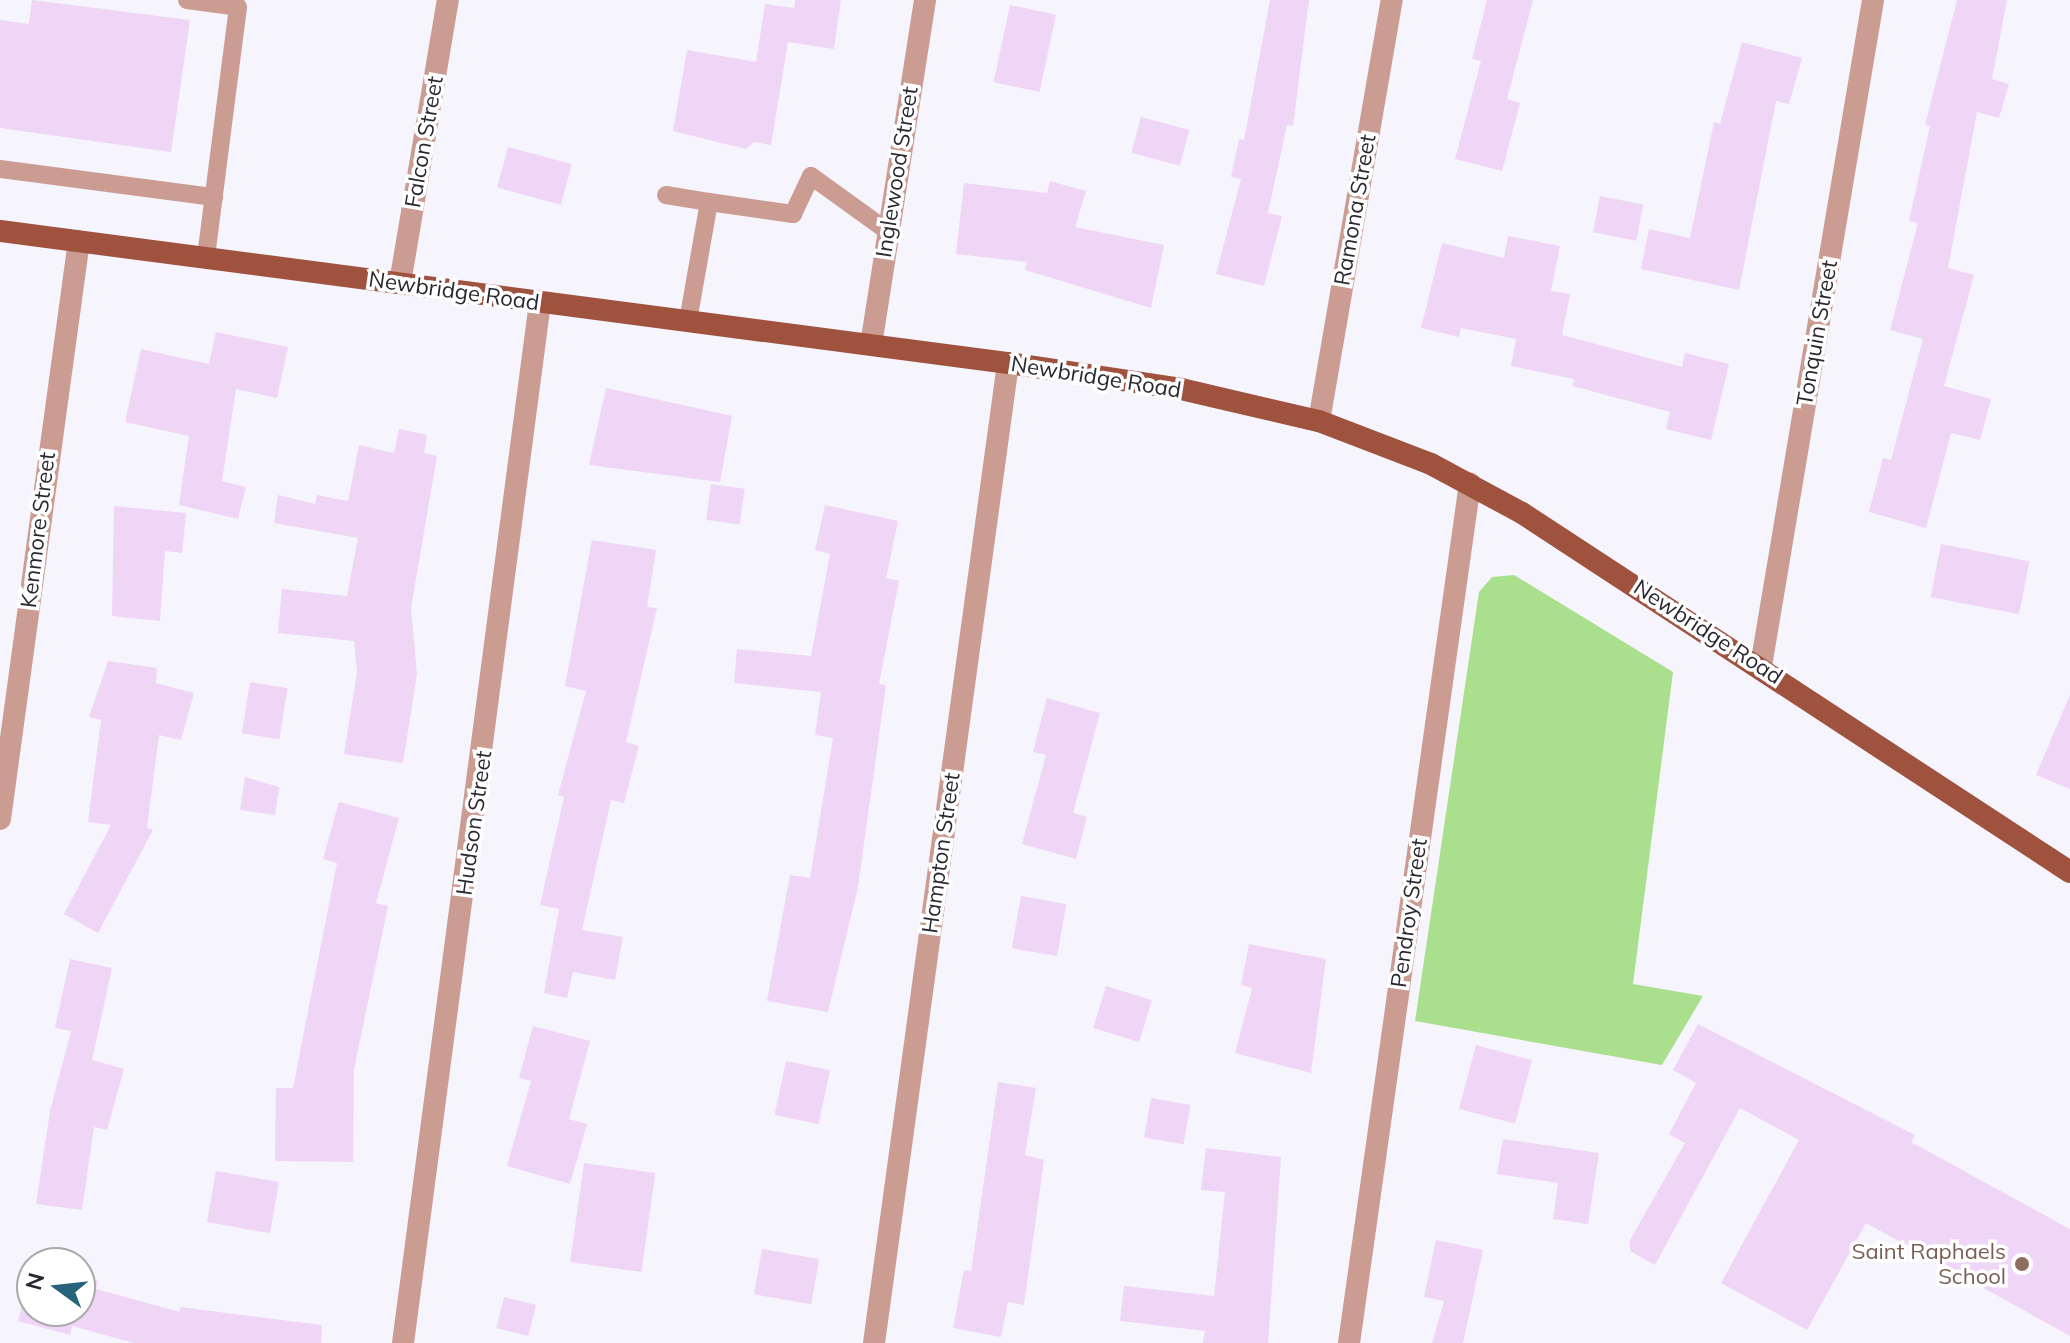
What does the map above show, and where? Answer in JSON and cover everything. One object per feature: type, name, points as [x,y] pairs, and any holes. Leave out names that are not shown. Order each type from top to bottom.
[{"type":"main road","name":"Newbridge Road","points":[[0,231],[1008,363],[1181,389],[1319,421],[1470,483],[1761,666],[2070,872]]},
{"type":"street","name":"Falcon Street","points":[[400,283],[448,0]]},
{"type":"street","name":"Inglewood Street","points":[[871,345],[886,230],[925,0]]},
{"type":"street","name":"Ramona Street","points":[[1319,421],[1392,0]]},
{"type":"street","name":"Tonquin Street","points":[[1761,666],[1873,0]]},
{"type":"street","name":"Kenmore Street","points":[[0,819],[79,241]]},
{"type":"street","name":"Hudson Street","points":[[403,1343],[540,302]]},
{"type":"street","name":"Hampton Street","points":[[874,1343],[1008,363]]},
{"type":"street","name":"Pendroy Street","points":[[1349,1343],[1470,483]]},
{"type":"lane","points":[[187,0],[238,7],[206,258]]},
{"type":"lane","points":[[0,169],[214,197]]},
{"type":"lane","points":[[666,195],[793,214],[811,176],[886,230]]},
{"type":"lane","points":[[688,321],[709,202]]},
{"type":"green space","points":[[1514,575],[1673,672],[1633,984],[1703,996],[1662,1065],[1415,1021],[1479,592],[1492,577]]},
{"type":"building","points":[[32,0],[190,20],[171,152],[0,128],[0,20],[29,24]]},
{"type":"building","points":[[795,0],[841,0],[834,49],[788,42],[771,145],[754,142],[746,149],[673,131],[687,50],[756,62],[765,4],[794,8]]},
{"type":"building","points":[[1270,0],[1309,0],[1293,126],[1287,125],[1268,213],[1282,216],[1264,286],[1216,274],[1241,179],[1231,177],[1239,139],[1244,140]]},
{"type":"building","points":[[1487,0],[1533,0],[1507,99],[1520,103],[1502,171],[1455,159],[1481,61],[1472,59]]},
{"type":"building","points":[[1957,0],[2007,0],[1992,79],[2009,84],[1999,118],[1977,112],[1948,268],[1974,275],[1944,386],[1991,399],[1980,440],[1951,433],[1926,528],[1869,512],[1883,458],[1891,460],[1923,339],[1890,330],[1918,223],[1909,221],[1930,126],[1925,125]]},
{"type":"building","points":[[1010,5],[1056,15],[1040,92],[994,82]]},
{"type":"building","points":[[1742,42],[1802,58],[1789,104],[1776,101],[1739,290],[1641,269],[1649,229],[1690,238],[1714,122],[1720,124]]},
{"type":"building","points":[[1141,117],[1189,130],[1180,166],[1131,153]]},
{"type":"building","points":[[508,147],[572,164],[561,205],[497,188]]},
{"type":"building","points":[[1050,181],[1086,191],[1075,227],[1164,245],[1151,308],[1025,270],[1027,262],[956,254],[964,183],[1047,193]]},
{"type":"building","points":[[1600,196],[1643,204],[1636,241],[1593,232]]},
{"type":"building","points":[[1508,236],[1560,246],[1551,291],[1570,294],[1562,335],[1682,367],[1685,353],[1729,364],[1711,440],[1666,429],[1670,412],[1572,386],[1574,379],[1511,366],[1516,339],[1461,328],[1459,337],[1421,328],[1442,243],[1504,258]]},
{"type":"building","points":[[216,332],[288,347],[277,398],[236,389],[222,481],[246,487],[238,519],[179,505],[189,436],[125,422],[141,349],[209,364]]},
{"type":"building","points":[[606,388],[732,416],[720,482],[589,465]]},
{"type":"building","points":[[399,429],[427,435],[424,453],[437,456],[411,608],[417,674],[403,763],[344,754],[357,672],[354,641],[278,633],[282,589],[347,596],[358,538],[274,523],[278,495],[315,504],[317,495],[348,501],[359,445],[394,453]]},
{"type":"building","points":[[711,484],[745,489],[740,524],[706,520]]},
{"type":"building","points":[[825,505],[898,521],[886,578],[899,581],[879,684],[886,685],[858,887],[828,1012],[767,1001],[790,875],[810,878],[833,738],[815,735],[821,692],[734,683],[737,649],[811,656],[830,554],[815,550]]},
{"type":"building","points":[[114,506],[186,513],[182,553],[165,551],[160,621],[112,616]]},
{"type":"building","points":[[592,540],[656,550],[647,607],[657,608],[626,742],[639,746],[624,803],[611,800],[582,930],[623,937],[615,980],[573,972],[567,998],[544,993],[559,909],[540,905],[564,797],[558,795],[586,691],[565,686]]},
{"type":"building","points":[[1941,544],[2029,561],[2019,614],[1931,597]]},
{"type":"building","points":[[108,661],[157,668],[156,683],[194,693],[181,740],[159,735],[147,828],[153,830],[98,933],[64,914],[111,825],[88,822],[101,720],[89,717]]},
{"type":"building","points":[[250,682],[288,688],[279,739],[242,733]]},
{"type":"building","points":[[2070,695],[2070,789],[2036,775]]},
{"type":"building","points":[[1047,698],[1100,713],[1073,813],[1087,817],[1076,859],[1022,844],[1046,755],[1033,752]]},
{"type":"building","points":[[245,777],[279,787],[275,815],[240,810]]},
{"type":"building","points":[[339,802],[399,818],[376,903],[388,906],[354,1069],[353,1162],[275,1161],[276,1088],[293,1088],[337,863],[323,859]]},
{"type":"building","points":[[1021,896],[1066,904],[1057,956],[1012,948]]},
{"type":"building","points":[[1249,944],[1326,959],[1311,1073],[1235,1053],[1252,988],[1241,985]]},
{"type":"building","points":[[70,959],[112,968],[92,1060],[124,1069],[107,1130],[94,1127],[82,1210],[36,1204],[50,1111],[71,1031],[55,1028]]},
{"type":"building","points":[[1106,986],[1152,1000],[1139,1042],[1093,1028]]},
{"type":"building","points":[[1698,1024],[1915,1135],[1911,1142],[2070,1229],[2070,1336],[1866,1223],[1807,1330],[1721,1283],[1799,1140],[1740,1108],[1655,1265],[1630,1251],[1630,1240],[1685,1143],[1669,1134],[1696,1083],[1673,1070]]},
{"type":"building","points":[[533,1026],[590,1041],[569,1119],[587,1124],[570,1184],[507,1166],[531,1081],[519,1078]]},
{"type":"building","points":[[1476,1045],[1532,1060],[1515,1124],[1459,1109]]},
{"type":"building","points":[[786,1061],[830,1070],[819,1124],[775,1115]]},
{"type":"building","points":[[998,1082],[1036,1088],[1025,1155],[1044,1160],[1024,1305],[1008,1302],[1001,1337],[953,1328],[964,1270],[971,1271]]},
{"type":"building","points":[[1151,1098],[1190,1105],[1183,1144],[1144,1137]]},
{"type":"building","points":[[1503,1139],[1599,1153],[1588,1224],[1553,1219],[1558,1183],[1497,1174]]},
{"type":"building","points":[[1206,1148],[1281,1157],[1268,1343],[1203,1343],[1205,1331],[1120,1321],[1124,1286],[1214,1296],[1225,1192],[1201,1190]]},
{"type":"building","points":[[584,1163],[655,1173],[641,1272],[570,1262]]},
{"type":"building","points":[[216,1171],[279,1182],[270,1233],[207,1222]]},
{"type":"building","points":[[1436,1240],[1483,1250],[1463,1343],[1432,1343],[1444,1301],[1424,1297]]},
{"type":"building","points":[[762,1249],[819,1259],[811,1304],[754,1294]]},
{"type":"building","points":[[96,1289],[180,1312],[180,1307],[322,1325],[321,1343],[134,1343],[76,1327],[96,1327]]},
{"type":"building","points":[[504,1297],[536,1305],[528,1336],[496,1328]]},
{"type":"building","points":[[40,1327],[72,1327],[70,1335]]},
{"type":"place","name":"Saint Raphaels School","points":[[2022,1264]]}]
